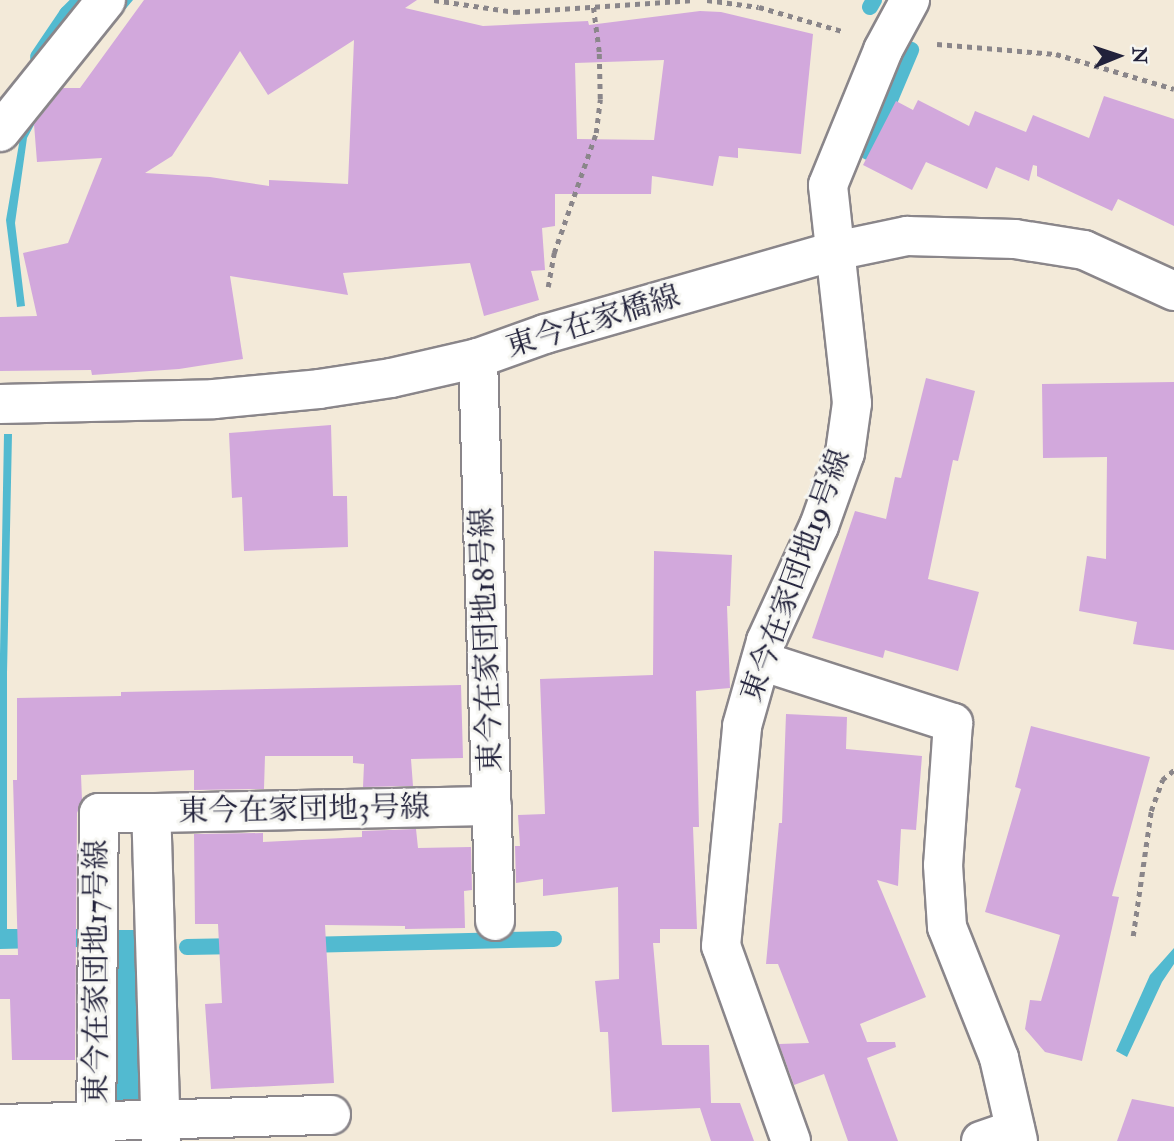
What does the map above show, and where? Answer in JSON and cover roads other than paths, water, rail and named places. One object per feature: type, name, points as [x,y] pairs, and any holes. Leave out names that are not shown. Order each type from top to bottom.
[{"type":"street","points":[[0,132],[106,0]]},
{"type":"street","name":"東今在家団地19号線","points":[[791,1141],[721,946],[742,726],[766,641],[819,526],[845,453],[852,402],[828,185],[883,50],[910,0]]},
{"type":"street","name":"東今在家橋線","points":[[0,404],[214,399],[319,389],[391,378],[478,358],[545,334],[835,251],[906,236],[1015,239],[1084,250],[1174,291]]},
{"type":"street","name":"東今在家団地18号線","points":[[478,358],[495,921]]},
{"type":"street","points":[[761,661],[953,723],[943,865],[947,927],[999,1058],[1005,1137]]},
{"type":"street","name":"東今在家団地3号線","points":[[161,1130],[151,813],[492,806]]},
{"type":"street","name":"東今在家団地17号線","points":[[96,1131],[99,813],[151,813]]},
{"type":"street","points":[[0,1124],[96,1131],[161,1130],[331,1115]]},
{"type":"water","points":[[125,0],[133,0],[45,104],[27,138],[15,223],[25,306],[17,307],[6,220],[21,132]]},
{"type":"water","points":[[4,434],[12,434],[7,673],[7,929],[78,929],[80,947],[0,949],[0,655]]},
{"type":"water","points":[[113,930],[140,930],[145,1141],[118,1141]]},
{"type":"water","points":[[1174,948],[1174,964],[1162,982],[1127,1057],[1116,1051],[1150,975]]},
{"type":"waterway","points":[[38,57],[67,14],[81,0]]},
{"type":"waterway","points":[[870,7],[874,0]]},
{"type":"waterway","points":[[868,152],[911,50]]},
{"type":"waterway","points":[[304,945],[554,939]]},
{"type":"waterway","points":[[187,947],[240,946]]}]
